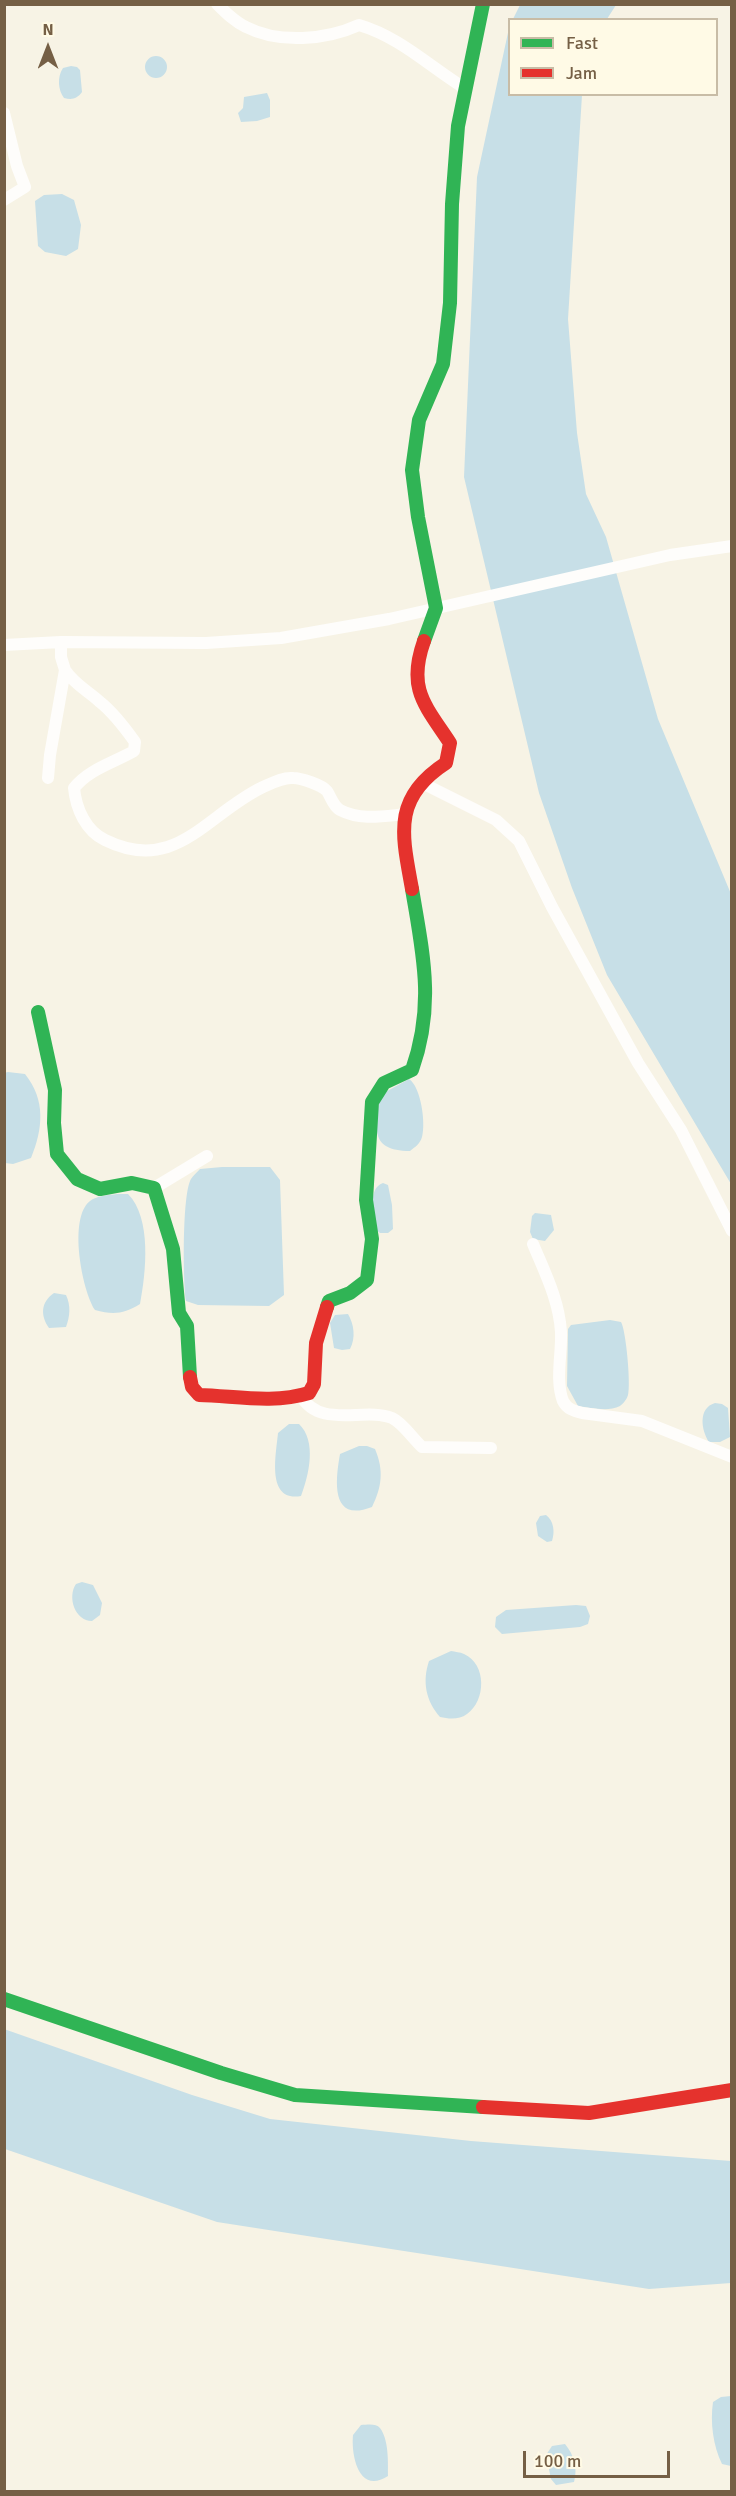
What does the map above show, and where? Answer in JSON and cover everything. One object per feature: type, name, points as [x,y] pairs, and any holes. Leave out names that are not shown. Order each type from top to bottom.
[{"type":"street","points":[[217,4],[235,21],[261,33],[313,38],[342,33],[359,25],[374,30],[416,53],[438,72],[466,88]]},
{"type":"street","points":[[154,1188],[173,1250],[179,1313],[187,1326],[188,1366],[192,1387],[199,1395],[256,1398],[301,1396],[309,1393],[314,1383],[316,1343],[329,1301],[350,1293],[367,1280],[372,1239],[366,1200],[372,1102],[384,1083],[412,1070],[420,1050],[426,1006],[425,967],[409,875],[403,824],[413,795],[429,773],[446,763],[450,743],[422,701],[416,682],[421,650],[436,608],[418,517],[412,470],[419,420],[444,364],[450,303],[452,204],[458,126],[483,4]]},
{"type":"street","points":[[4,113],[17,166],[25,187],[4,200]]},
{"type":"street","points":[[4,645],[61,642],[206,643],[281,638],[436,608],[670,555],[732,546]]},
{"type":"street","points":[[61,642],[61,657],[65,670],[73,682],[109,710],[135,742],[134,751],[88,774],[74,788],[75,801],[81,816],[95,836],[118,847],[143,852],[178,846],[245,796],[275,782],[294,777],[325,789],[337,809],[364,818],[407,814]]},
{"type":"street","points":[[48,778],[65,670]]},
{"type":"street","points":[[422,783],[496,820],[519,841],[552,907],[638,1063],[681,1130],[732,1231]]},
{"type":"street","points":[[38,1012],[55,1090],[54,1123],[57,1154],[77,1179],[100,1189],[132,1183],[154,1188],[207,1156]]},
{"type":"street","points":[[533,1244],[556,1302],[561,1334],[559,1387],[564,1404],[573,1411],[582,1413],[642,1421],[732,1457]]},
{"type":"street","points":[[301,1396],[307,1406],[326,1414],[390,1417],[403,1425],[408,1434],[422,1447],[491,1448]]},
{"type":"street","points":[[4,1999],[221,2073],[295,2095],[589,2113],[732,2090]]},
{"type":"water","points":[[520,4],[616,5],[608,18],[513,18]]},
{"type":"water","points":[[508,33],[508,96],[582,96],[568,319],[577,433],[586,494],[606,537],[658,719],[731,894],[731,1184],[607,975],[572,888],[539,793],[464,477],[477,177]]},
{"type":"water","points":[[156,56],[164,59],[167,67],[164,75],[156,78],[148,75],[145,67],[148,59]]},
{"type":"water","points":[[71,66],[80,70],[82,92],[76,98],[69,99],[62,95],[59,79],[63,68]]},
{"type":"water","points":[[267,93],[270,100],[270,117],[241,122],[238,113],[243,108],[244,97]]},
{"type":"water","points":[[62,194],[74,200],[81,225],[78,249],[66,256],[45,252],[38,246],[35,201],[44,195]]},
{"type":"water","points":[[4,1073],[25,1074],[36,1094],[40,1115],[38,1136],[31,1158],[13,1164],[5,1163]]},
{"type":"water","points":[[409,1079],[417,1089],[422,1106],[423,1131],[421,1139],[410,1151],[396,1150],[387,1147],[378,1135],[377,1117],[380,1095]]},
{"type":"water","points":[[270,1167],[280,1180],[284,1295],[269,1306],[198,1305],[186,1301],[184,1238],[188,1188],[191,1179],[200,1169]]},
{"type":"water","points":[[383,1183],[388,1185],[392,1205],[393,1229],[388,1233],[380,1233],[375,1229],[373,1210],[375,1190]]},
{"type":"water","points":[[117,1194],[128,1194],[136,1204],[141,1217],[145,1246],[144,1277],[140,1304],[123,1312],[107,1313],[95,1310],[90,1300],[82,1271],[78,1238],[83,1210],[90,1201]]},
{"type":"water","points":[[535,1213],[551,1215],[554,1230],[545,1241],[533,1239],[530,1232],[532,1216]]},
{"type":"water","points":[[54,1293],[66,1295],[68,1299],[69,1311],[66,1327],[49,1328],[44,1318],[43,1309],[46,1300]]},
{"type":"water","points":[[348,1314],[354,1331],[352,1345],[350,1349],[334,1348],[330,1323],[335,1315]]},
{"type":"water","points":[[610,1320],[621,1322],[623,1327],[628,1370],[627,1397],[620,1406],[610,1409],[578,1406],[567,1386],[568,1329],[571,1325]]},
{"type":"water","points":[[715,1403],[728,1408],[730,1437],[720,1442],[709,1442],[704,1432],[703,1420],[706,1410]]},
{"type":"water","points":[[289,1424],[299,1424],[305,1431],[310,1449],[309,1468],[301,1496],[290,1496],[282,1492],[276,1475],[278,1433]]},
{"type":"water","points":[[359,1446],[375,1449],[380,1464],[381,1478],[372,1507],[359,1510],[349,1509],[343,1505],[339,1497],[337,1476],[340,1454]]},
{"type":"water","points":[[546,1515],[551,1520],[554,1530],[552,1541],[547,1542],[538,1536],[536,1523],[540,1516]]},
{"type":"water","points":[[82,1582],[93,1585],[102,1603],[100,1615],[92,1621],[81,1617],[74,1607],[73,1589],[76,1584]]},
{"type":"water","points":[[586,1606],[590,1616],[588,1624],[580,1627],[502,1634],[495,1627],[496,1617],[506,1610]]},
{"type":"water","points":[[451,1651],[462,1653],[472,1659],[480,1674],[481,1683],[478,1701],[473,1708],[464,1716],[447,1718],[440,1717],[431,1704],[426,1676],[429,1661]]},
{"type":"water","points":[[4,2029],[192,2095],[270,2119],[471,2141],[731,2161],[731,2283],[649,2289],[217,2222],[5,2149]]},
{"type":"water","points":[[732,2396],[731,2466],[722,2464],[719,2457],[714,2442],[712,2418],[713,2402],[721,2397]]},
{"type":"water","points":[[361,2425],[378,2426],[385,2439],[388,2476],[378,2481],[370,2481],[364,2477],[356,2462],[353,2435]]},
{"type":"water","points":[[565,2444],[574,2462],[576,2472],[574,2482],[556,2485],[551,2479],[546,2455],[552,2446]]},
{"type":"traffic: fast","points":[[424,641],[436,608],[418,517],[412,470],[419,420],[443,364],[450,303],[452,204],[458,126],[483,4]]},
{"type":"traffic: fast","points":[[327,1307],[329,1301],[350,1293],[367,1280],[372,1239],[366,1200],[372,1102],[384,1083],[412,1070],[419,1046],[423,1023],[425,980],[412,889]]},
{"type":"traffic: fast","points":[[38,1012],[55,1090],[54,1123],[57,1154],[77,1179],[100,1189],[132,1183],[154,1188],[173,1249],[179,1313],[187,1326],[190,1377]]},
{"type":"traffic: fast","points":[[4,1999],[221,2073],[295,2095],[483,2107]]},
{"type":"traffic: jam","points":[[412,889],[404,834],[405,818],[416,790],[446,763],[450,743],[421,696],[417,672],[424,641]]},
{"type":"traffic: jam","points":[[190,1377],[192,1387],[199,1395],[268,1399],[309,1393],[314,1384],[316,1343],[327,1307]]},
{"type":"traffic: jam","points":[[483,2107],[589,2113],[732,2090]]}]
